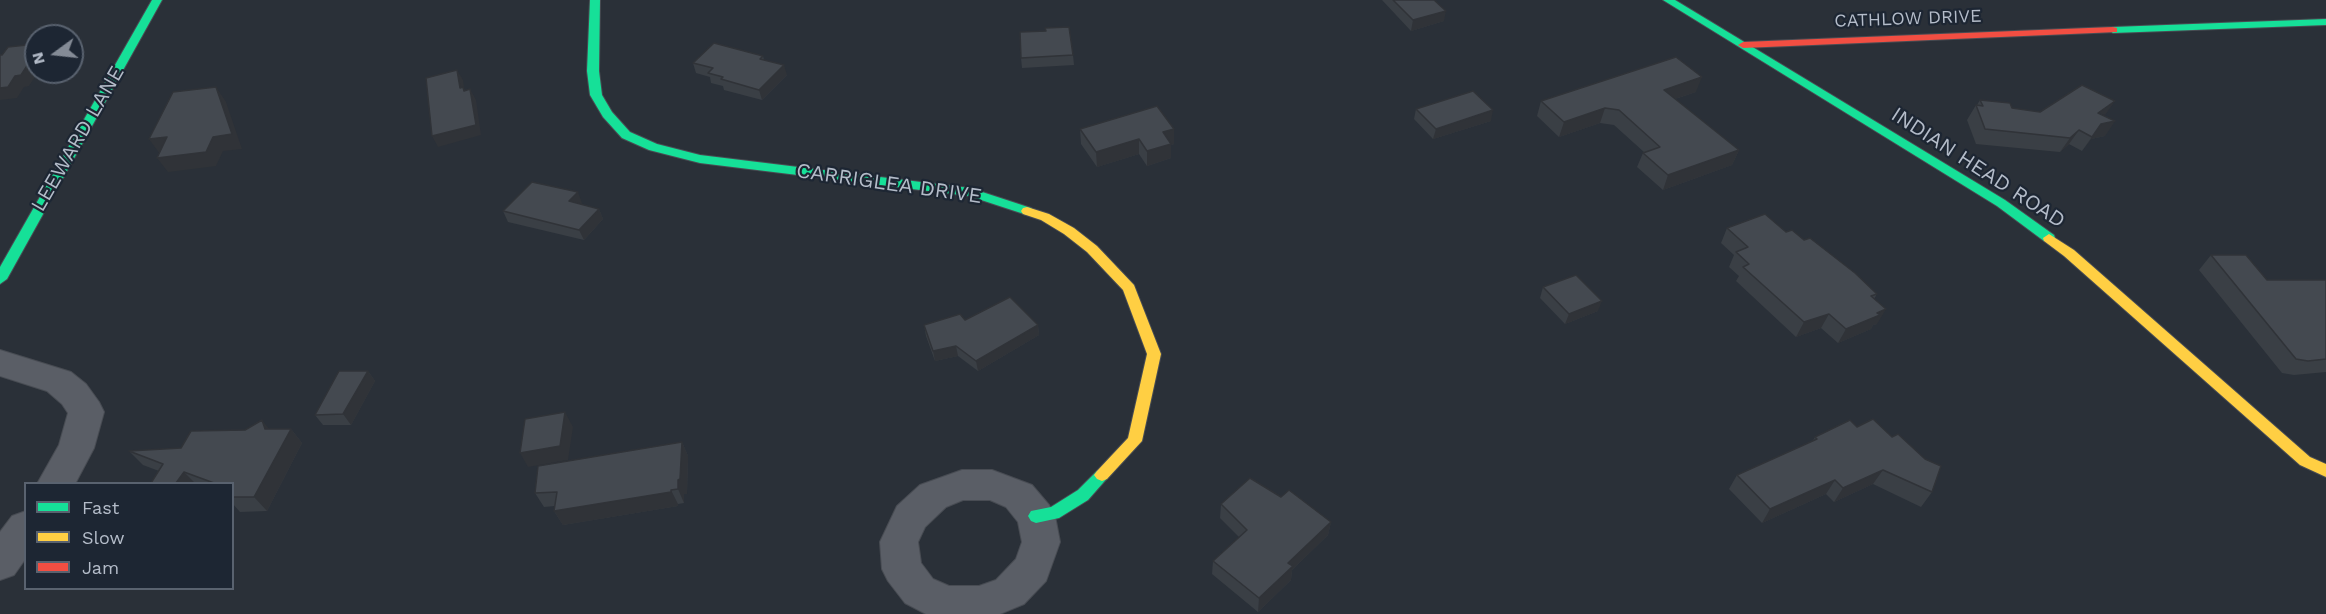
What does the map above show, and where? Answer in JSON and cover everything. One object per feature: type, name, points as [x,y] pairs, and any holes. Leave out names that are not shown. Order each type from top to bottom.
[{"type":"street","name":"LEEWARD LANE","points":[[0,279],[157,0]]},
{"type":"street","name":"CARRIGLEA DRIVE","points":[[595,0],[593,71],[596,95],[607,114],[626,135],[653,147],[700,159],[970,192],[1037,214],[1069,231],[1092,249],[1129,288],[1154,354],[1135,441],[1083,495],[1054,513],[1036,516]]},
{"type":"street","name":"INDIAN HEAD ROAD","points":[[1668,0],[2001,203],[2069,253],[2306,461],[2326,471]]},
{"type":"street","name":"CATHLOW DRIVE","points":[[1743,45],[2326,22]]},
{"type":"street","points":[[0,363],[59,381],[74,394],[86,412],[76,448],[56,482]]},
{"type":"street","points":[[0,563],[24,530]]},
{"type":"building","points":[[1393,0],[1434,0],[1446,11],[1413,20]]},
{"type":"building","points":[[1069,27],[1073,55],[1021,58],[1020,32]]},
{"type":"building","points":[[714,43],[763,56],[760,59],[784,65],[759,90],[721,79],[723,77],[708,73],[713,68],[693,63]]},
{"type":"building","points":[[24,45],[24,70],[21,75],[15,76],[8,87],[0,88],[0,55],[8,47]]},
{"type":"building","points":[[1676,57],[1702,77],[1664,90],[1739,150],[1668,175],[1643,153],[1660,147],[1619,110],[1605,108],[1564,122],[1541,101]]},
{"type":"building","points":[[457,70],[460,88],[463,87],[464,91],[470,89],[476,125],[432,136],[426,78]]},
{"type":"building","points":[[2082,85],[2115,101],[2098,113],[2115,121],[2101,124],[2092,137],[2079,130],[2070,138],[1985,129],[1976,105],[1983,106],[1980,100],[2010,103],[2012,108],[2040,112]]},
{"type":"building","points":[[216,87],[232,134],[213,137],[206,152],[157,158],[167,137],[149,139],[173,92]]},
{"type":"building","points":[[1473,91],[1493,110],[1436,129],[1416,109]]},
{"type":"building","points":[[1157,106],[1174,129],[1163,132],[1171,144],[1147,151],[1139,139],[1096,152],[1080,129]]},
{"type":"building","points":[[532,182],[578,192],[569,201],[599,209],[579,230],[503,211]]},
{"type":"building","points":[[1765,214],[1786,232],[1792,230],[1804,240],[1810,238],[1855,273],[1877,294],[1871,296],[1886,309],[1877,313],[1880,315],[1846,329],[1829,314],[1804,322],[1743,267],[1749,264],[1736,252],[1748,247],[1727,228]]},
{"type":"building","points":[[2211,255],[2246,255],[2267,280],[2326,280],[2326,359],[2308,361],[2296,359]]},
{"type":"building","points":[[1576,275],[1602,301],[1569,314],[1543,287]]},
{"type":"building","points":[[1010,297],[1038,325],[976,361],[956,346],[933,351],[924,325],[960,314],[965,320]]},
{"type":"building","points":[[339,371],[368,371],[343,414],[315,415]]},
{"type":"building","points":[[565,412],[560,446],[520,453],[525,419]]},
{"type":"building","points":[[1873,419],[1892,437],[1898,434],[1925,459],[1941,466],[1932,492],[1883,470],[1843,488],[1835,480],[1770,509],[1737,475],[1817,439],[1815,437],[1850,420],[1857,427]]},
{"type":"building","points":[[262,420],[265,429],[291,429],[254,497],[234,497],[234,482],[211,482],[184,472],[177,482],[152,482],[163,464],[129,451],[181,448],[191,431],[245,430]]},
{"type":"building","points":[[682,442],[678,489],[671,490],[671,492],[554,511],[557,492],[535,493],[538,466]]},
{"type":"building","points":[[1250,478],[1281,497],[1289,490],[1331,522],[1288,563],[1293,566],[1259,598],[1213,561],[1247,530],[1221,504]]},
{"type":"traffic: fast","points":[[0,279],[157,0]]},
{"type":"traffic: fast","points":[[595,0],[593,71],[596,95],[607,114],[626,135],[653,147],[700,159],[970,192],[1027,211]]},
{"type":"traffic: fast","points":[[1668,0],[2001,203],[2049,238]]},
{"type":"traffic: fast","points":[[2113,30],[2326,22]]},
{"type":"traffic: fast","points":[[1036,516],[1054,513],[1083,495],[1102,475]]},
{"type":"traffic: slow","points":[[1027,211],[1045,217],[1069,231],[1092,249],[1129,288],[1154,354],[1135,441],[1102,475]]},
{"type":"traffic: slow","points":[[2049,238],[2069,253],[2305,461],[2326,471]]},
{"type":"traffic: jam","points":[[1743,45],[2113,30]]}]
